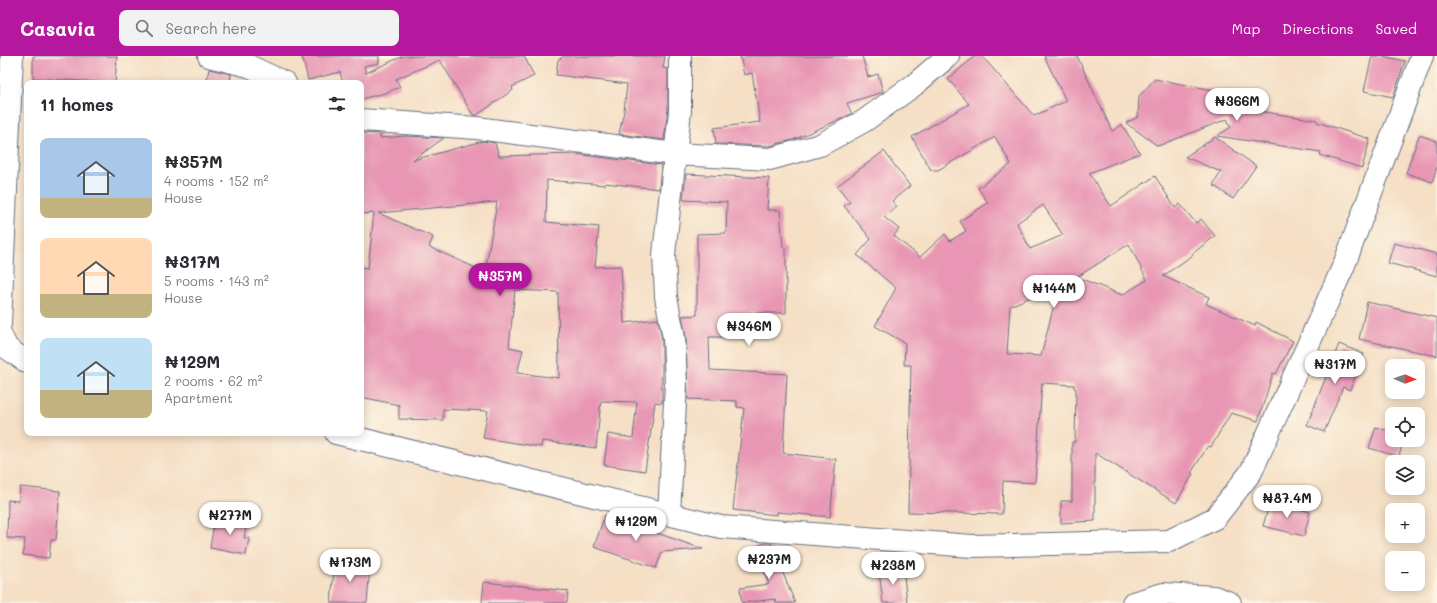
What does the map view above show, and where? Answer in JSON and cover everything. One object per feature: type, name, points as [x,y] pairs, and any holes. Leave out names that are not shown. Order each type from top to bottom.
[{"type":"street","points":[[0,324],[12,56]]},
{"type":"street","points":[[209,56],[249,66],[279,80]]},
{"type":"street","points":[[669,514],[676,384],[674,338],[666,297],[664,254],[680,111],[680,56]]},
{"type":"street","points":[[364,120],[478,128],[675,154],[770,159],[820,145],[864,121],[914,85],[948,56]]},
{"type":"street","points":[[348,436],[721,527],[972,546],[1169,540],[1215,518],[1251,472],[1344,265],[1422,56]]},
{"type":"street","points":[[0,334],[7,348],[24,360]]},
{"type":"street","points":[[1133,603],[1162,594],[1214,597],[1230,603]]},
{"type":"building","points":[[33,56],[117,56],[115,80],[66,80],[33,78]]},
{"type":"building","points":[[302,56],[379,56],[379,63],[364,66],[366,73],[403,56],[524,56],[534,76],[512,87],[513,90],[477,115],[473,115],[440,60],[396,79],[400,87],[385,93],[364,98],[364,80],[342,80],[340,72],[308,80]]},
{"type":"building","points":[[564,56],[665,56],[663,68],[668,69],[668,110],[664,140],[619,134],[624,111],[627,84],[556,75],[558,60]]},
{"type":"building","points":[[740,56],[862,56],[868,77],[878,74],[883,92],[847,103],[852,114],[793,140],[769,146],[716,144],[714,128],[760,122],[752,73],[744,75]]},
{"type":"building","points":[[975,56],[982,56],[1034,116],[1066,101],[1044,56],[1077,56],[1112,131],[1122,125],[1140,153],[1089,173],[1111,206],[1155,176],[1175,208],[1180,204],[1196,223],[1201,219],[1215,236],[1192,254],[1193,255],[1163,276],[1209,297],[1206,304],[1255,326],[1256,322],[1293,341],[1276,374],[1273,373],[1258,421],[1231,413],[1211,447],[1208,446],[1191,473],[1193,474],[1176,503],[1095,453],[1095,521],[1061,523],[1061,501],[1072,501],[1072,442],[1075,442],[1076,389],[1074,388],[1074,385],[1042,383],[1035,483],[1003,481],[1002,514],[908,512],[911,365],[904,365],[905,343],[875,326],[896,288],[857,255],[871,239],[844,206],[850,202],[837,186],[884,151],[910,186],[892,201],[897,207],[884,217],[899,229],[894,236],[920,257],[945,234],[950,241],[966,231],[960,221],[988,203],[978,188],[1011,164],[995,137],[938,170],[931,170],[912,137],[969,104],[948,79]],"holes":[[[1043,205],[1063,235],[1030,249],[1017,223]],[[1129,244],[1147,280],[1122,295],[1077,277]],[[1059,285],[1041,356],[1007,354],[1010,306]]]},
{"type":"building","points":[[1372,56],[1383,56],[1405,61],[1393,97],[1364,91]]},
{"type":"building","points":[[209,69],[231,74],[230,80],[207,80]]},
{"type":"building","points":[[1155,79],[1245,96],[1243,104],[1259,107],[1258,111],[1317,120],[1317,122],[1370,139],[1362,168],[1320,155],[1321,152],[1217,136],[1231,127],[1227,119],[1158,146],[1126,123],[1138,117],[1139,96]]},
{"type":"building","points":[[364,133],[380,134],[380,138],[406,136],[444,138],[413,160],[483,141],[495,143],[499,156],[575,154],[661,165],[659,189],[605,183],[605,185],[547,180],[546,222],[599,227],[595,267],[621,266],[624,323],[658,319],[662,339],[662,403],[655,402],[645,471],[604,465],[608,434],[633,438],[637,402],[601,401],[596,448],[542,441],[541,447],[483,438],[488,411],[443,409],[443,420],[399,419],[399,405],[364,398],[364,267],[368,268],[374,213],[364,214]],"holes":[[[497,202],[485,272],[429,247],[433,237],[378,213]],[[515,290],[558,292],[559,378],[517,373],[523,350],[509,347]]]},
{"type":"building","points":[[1419,135],[1437,141],[1437,167],[1432,182],[1406,173]]},
{"type":"building","points":[[1215,137],[1256,166],[1233,199],[1213,185],[1221,172],[1185,157]]},
{"type":"building","points":[[686,174],[769,178],[767,210],[780,210],[783,248],[786,248],[786,313],[745,313],[745,337],[709,337],[710,370],[787,374],[783,453],[836,459],[830,517],[777,512],[777,515],[733,510],[744,408],[737,407],[737,401],[688,399],[686,337],[682,316],[697,315],[697,234],[726,233],[727,202],[683,200]]},
{"type":"building","points":[[1394,243],[1437,254],[1437,276],[1388,263]]},
{"type":"building","points":[[1367,302],[1437,318],[1437,356],[1359,339]]},
{"type":"building","points":[[1339,344],[1364,354],[1350,390],[1343,387],[1324,432],[1307,425]]},
{"type":"building","points":[[1376,427],[1385,430],[1385,447],[1401,447],[1399,455],[1392,455],[1369,448]]},
{"type":"building","points":[[20,487],[60,491],[56,540],[51,540],[49,558],[23,555],[25,539],[7,538],[8,500],[19,501]]},
{"type":"building","points":[[1270,501],[1310,512],[1304,536],[1263,526]]},
{"type":"building","points":[[605,515],[703,549],[662,552],[656,568],[594,547]]},
{"type":"building","points":[[215,517],[247,523],[244,538],[249,538],[246,555],[210,548]]},
{"type":"building","points":[[765,543],[771,543],[795,603],[776,603],[775,599],[742,603],[740,588],[769,584],[754,547]]},
{"type":"building","points":[[335,559],[355,561],[354,566],[370,567],[367,603],[331,603]]},
{"type":"building","points":[[903,567],[907,603],[883,603],[879,571]]},
{"type":"building","points":[[484,582],[568,591],[567,603],[482,603]]}]
